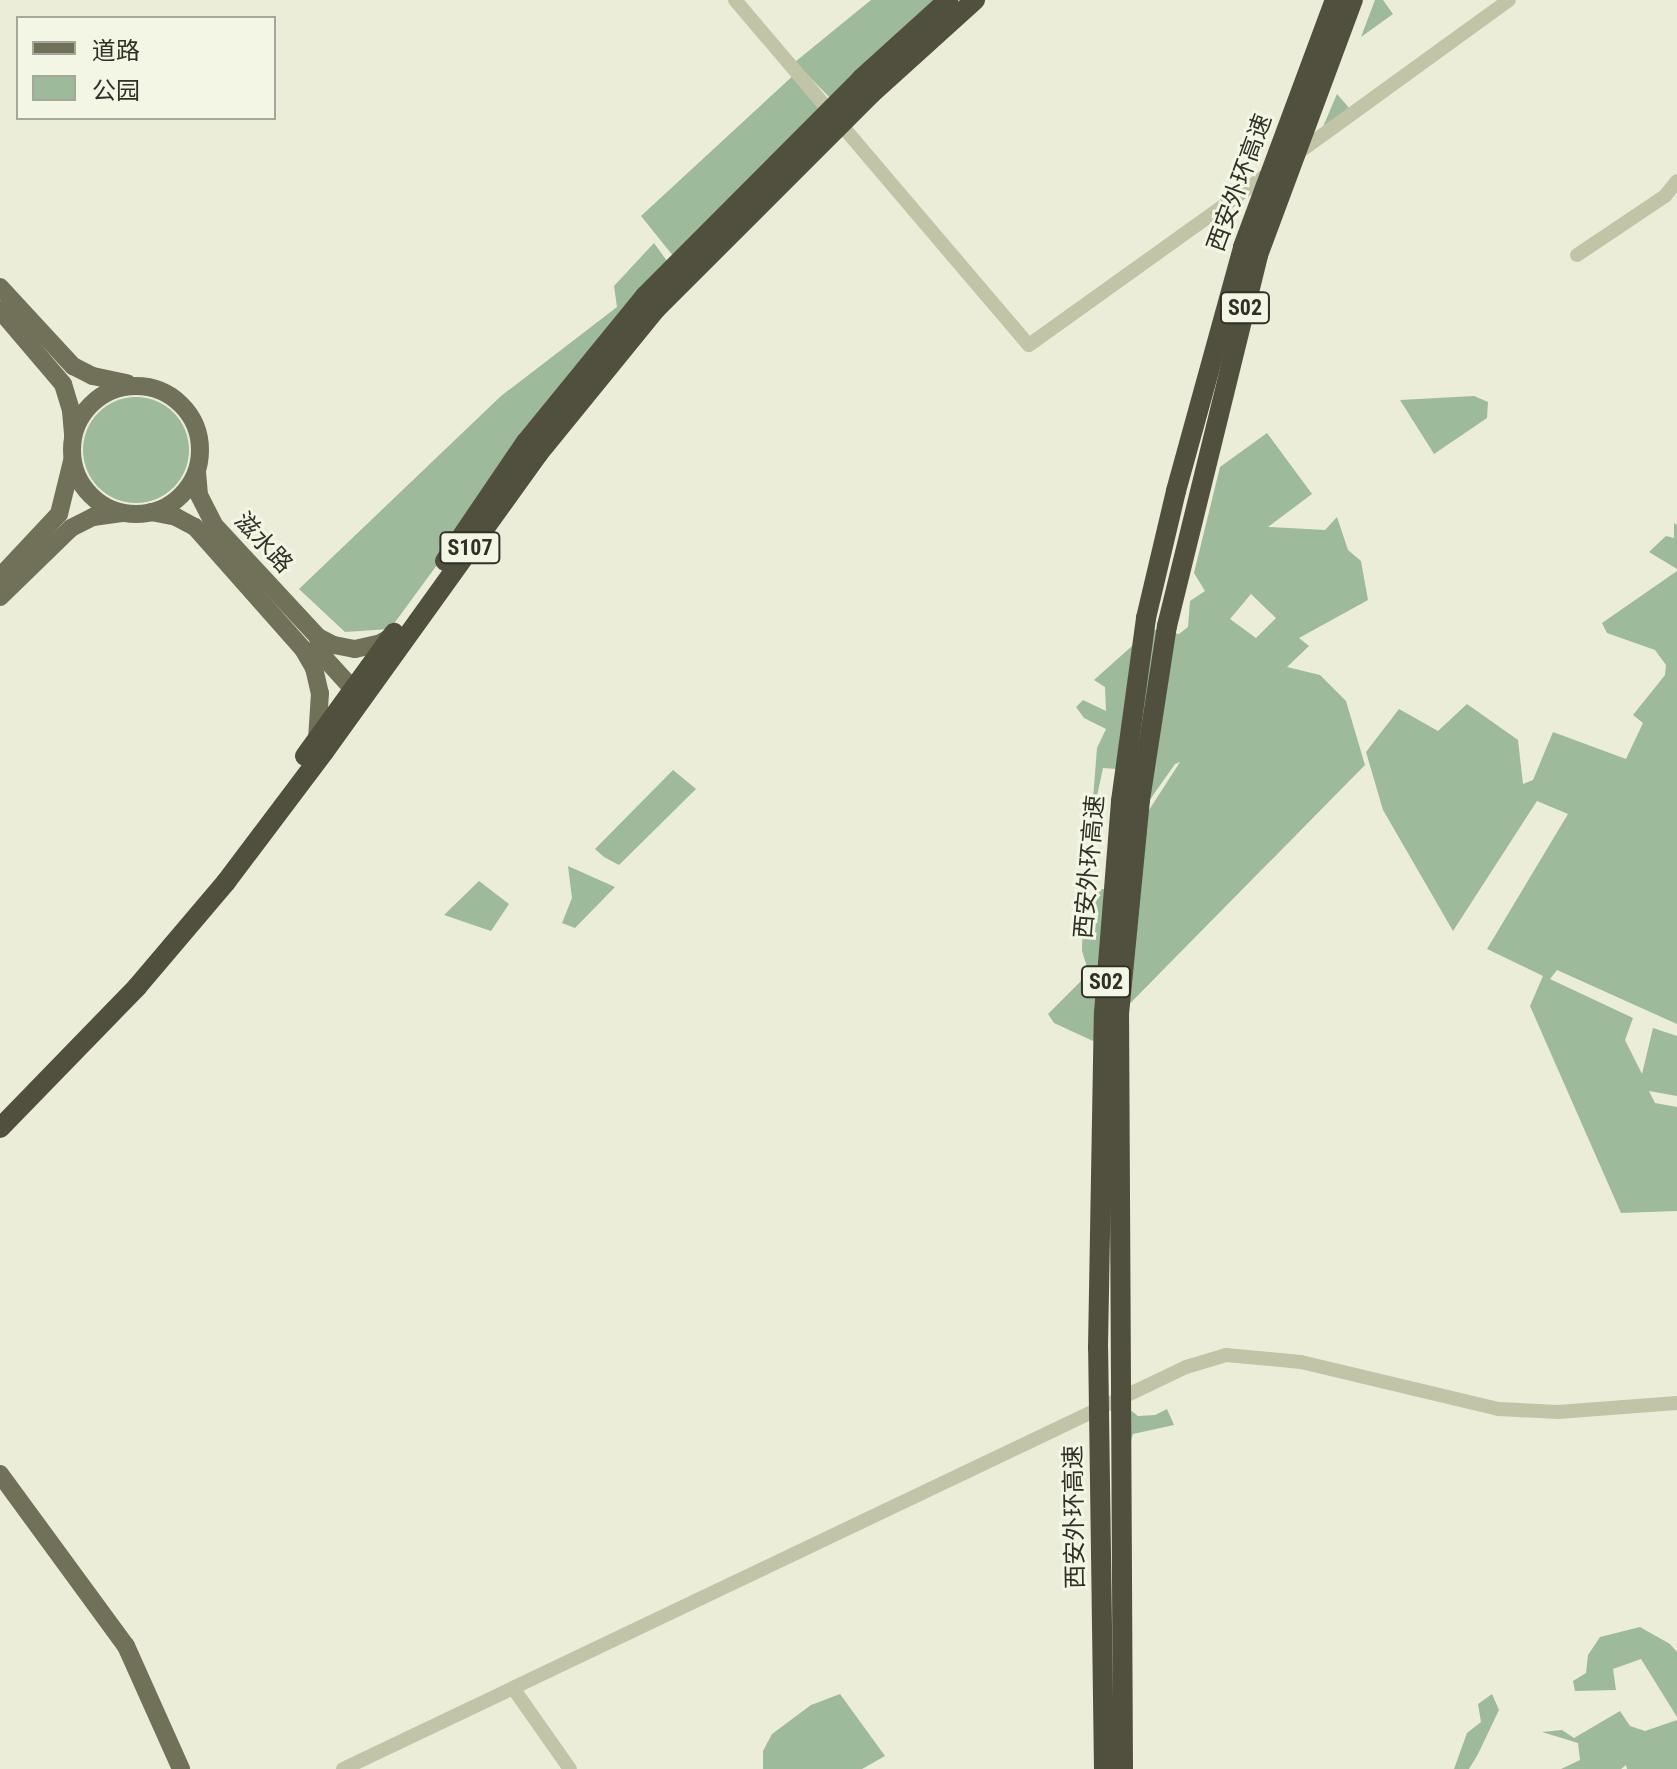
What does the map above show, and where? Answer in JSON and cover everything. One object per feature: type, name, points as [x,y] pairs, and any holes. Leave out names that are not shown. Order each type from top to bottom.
[{"type":"highway","name":"S107","points":[[0,1128],[183,937],[358,694],[538,454],[646,321],[948,0]]},
{"type":"highway","name":"S107","points":[[0,1108],[130,976],[185,913],[317,739],[358,694],[392,636],[526,442],[645,296],[835,117],[975,0]]},
{"type":"highway","name":"西安外环高速","points":[[1104,1769],[1098,1348],[1104,1013],[1121,801],[1146,618],[1176,491],[1243,247],[1335,0]]},
{"type":"highway","name":"西安外环高速","points":[[1123,1769],[1119,1014],[1140,800],[1167,626],[1258,255],[1353,0]]},
{"type":"main road","points":[[0,287],[73,366],[93,376],[169,395],[185,408],[198,437],[197,469],[179,496],[151,512],[106,513],[71,528],[0,597]]},
{"type":"main road","points":[[0,310],[63,384],[71,411],[73,438],[67,493],[59,514],[0,577]]},
{"type":"main road","points":[[73,438],[80,419],[93,403],[110,391],[130,386],[145,387]]},
{"type":"main road","points":[[72,458],[78,478],[90,495],[108,507],[129,513]]},
{"type":"main road","name":"滋水路","points":[[197,469],[199,495],[214,525],[314,646]]},
{"type":"main road","name":"滋水路","points":[[151,512],[176,517],[195,527],[314,646]]},
{"type":"main road","points":[[314,646],[355,649],[381,643],[392,636]]},
{"type":"main road","points":[[314,646],[358,694]]},
{"type":"main road","points":[[314,646],[314,668],[320,693],[317,739]]},
{"type":"main road","points":[[0,1474],[126,1646],[181,1769]]},
{"type":"street","points":[[735,0],[1029,345],[1509,0]]},
{"type":"street","points":[[1577,255],[1665,196],[1677,181]]},
{"type":"street","points":[[343,1769],[1186,1367],[1226,1355],[1301,1362],[1499,1409],[1558,1412],[1677,1403]]},
{"type":"street","points":[[513,1688],[570,1769]]},
{"type":"green space","points":[[871,0],[958,0],[835,103],[795,62]]},
{"type":"green space","points":[[1375,0],[1383,0],[1393,14],[1361,37]]},
{"type":"green space","points":[[797,72],[828,110],[678,262],[641,216]]},
{"type":"green space","points":[[1337,94],[1350,109],[1322,129]]},
{"type":"green space","points":[[654,243],[672,268],[561,396],[390,629],[345,632],[299,589],[501,396],[617,307],[614,286]]},
{"type":"green space","points":[[1474,396],[1488,402],[1487,418],[1434,454],[1400,400]]},
{"type":"green space","points":[[136,397],[156,401],[174,412],[185,430],[189,450],[185,470],[174,488],[156,499],[136,503],[116,499],[98,488],[87,470],[83,450],[87,430],[98,412],[116,401]]},
{"type":"green space","points":[[1267,433],[1312,494],[1268,527],[1325,530],[1337,517],[1348,550],[1361,561],[1368,600],[1299,638],[1309,646],[1287,667],[1320,675],[1346,701],[1365,765],[1093,1041],[1054,1023],[1048,1014],[1089,973],[1082,951],[1083,910],[1102,889],[1134,892],[1140,824],[1180,762],[1175,764],[1142,811],[1144,771],[1103,768],[1091,824],[1097,748],[1106,729],[1084,718],[1076,707],[1083,700],[1106,711],[1105,687],[1094,680],[1151,629],[1179,634],[1188,627],[1190,601],[1205,591],[1194,573],[1220,467]],"holes":[[[1251,594],[1276,618],[1256,638],[1230,619]]]},
{"type":"green space","points":[[1674,523],[1677,525],[1677,569],[1649,552],[1666,536],[1674,538]]},
{"type":"green space","points":[[1677,571],[1677,1024],[1557,970],[1550,979],[1633,1018],[1625,1040],[1642,1074],[1653,1028],[1677,1036],[1677,1096],[1649,1091],[1655,1103],[1677,1107],[1677,1211],[1621,1213],[1530,1006],[1543,976],[1487,949],[1568,814],[1537,801],[1453,931],[1383,810],[1366,752],[1399,709],[1438,731],[1467,704],[1518,740],[1523,784],[1533,780],[1553,732],[1626,759],[1643,723],[1633,715],[1665,675],[1666,665],[1655,650],[1607,633],[1602,623]]},
{"type":"green space","points":[[673,770],[696,789],[619,865],[604,857],[595,849]]},
{"type":"green space","points":[[568,866],[615,887],[575,928],[562,923],[572,898]]},
{"type":"green space","points":[[479,881],[509,904],[491,931],[444,915]]},
{"type":"green space","points":[[1129,1409],[1138,1416],[1155,1415],[1167,1409],[1174,1425],[1133,1434],[1129,1446]]},
{"type":"green space","points":[[1640,1627],[1670,1644],[1677,1652],[1677,1717],[1641,1659],[1613,1669],[1616,1690],[1575,1691],[1573,1681],[1586,1673],[1588,1655],[1600,1637]]},
{"type":"green space","points":[[840,1694],[885,1756],[862,1769],[763,1769],[763,1751],[772,1734],[811,1705]]},
{"type":"green space","points":[[1492,1694],[1499,1710],[1478,1754],[1469,1769],[1454,1769],[1467,1733],[1481,1722],[1478,1704]]},
{"type":"green space","points":[[1620,1711],[1630,1726],[1645,1731],[1677,1720],[1677,1769],[1627,1769],[1626,1765],[1621,1769],[1561,1769],[1580,1760],[1578,1743],[1542,1732],[1562,1730],[1574,1738]]}]
